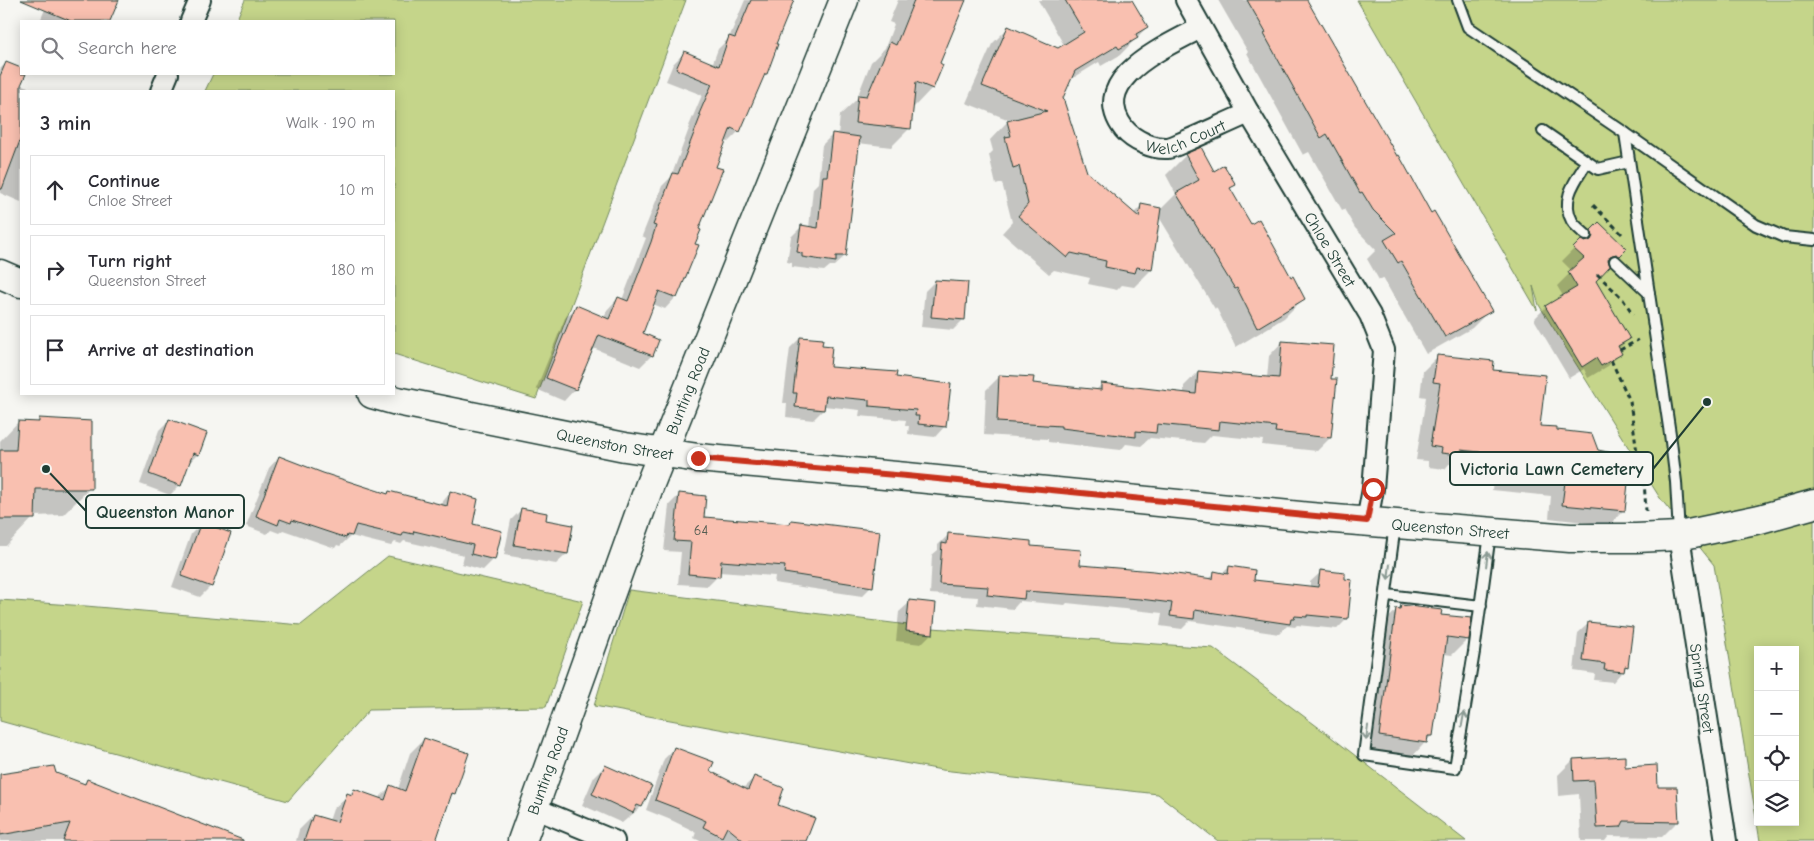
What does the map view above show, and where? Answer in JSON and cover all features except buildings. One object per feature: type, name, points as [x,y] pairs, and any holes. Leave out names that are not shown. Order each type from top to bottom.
[{"type":"main road","name":"Bunting Road","points":[[522,841],[662,454],[844,0]]},
{"type":"main road","points":[[0,274],[20,283]]},
{"type":"main road","name":"Queenston Street","points":[[376,395],[406,403],[662,454],[1490,532],[1570,538],[1680,536],[1760,519],[1814,504]]},
{"type":"street","points":[[191,20],[200,0]]},
{"type":"street","name":"Chloe Street","points":[[1186,0],[1249,113],[1370,315],[1384,350],[1373,489],[1367,521]]},
{"type":"street","name":"Welch Court","points":[[1200,28],[1137,64],[1119,84],[1114,103],[1118,120],[1128,133],[1142,144],[1168,148],[1249,113]]},
{"type":"street","points":[[161,90],[168,75]]},
{"type":"street","name":"Spring Street","points":[[1680,536],[1726,841]]},
{"type":"street","points":[[534,808],[614,841]]},
{"type":"lane","points":[[1458,0],[1468,27],[1625,133],[1756,225],[1784,237],[1814,240]]},
{"type":"lane","points":[[1543,131],[1598,169],[1629,162]]},
{"type":"lane","points":[[1625,133],[1670,434],[1680,536]]},
{"type":"lane","points":[[1586,235],[1572,222],[1568,206],[1570,190],[1587,162]]},
{"type":"lane","points":[[1615,261],[1649,293]]},
{"type":"lane","points":[[1395,524],[1387,595],[1364,755],[1455,768],[1481,606],[1490,532]]},
{"type":"lane","points":[[1387,595],[1481,606]]},
{"type":"path","points":[[1593,206],[1627,240]]},
{"type":"path","points":[[1597,274],[1622,298],[1636,320]]},
{"type":"path","points":[[1620,350],[1640,339],[1640,334]]},
{"type":"path","points":[[1611,360],[1630,402],[1638,460],[1644,481],[1646,512]]},
{"type":"green space","points":[[245,0],[686,0],[536,399],[395,354],[395,90],[205,90],[213,75],[395,75],[395,20],[236,20]]},
{"type":"green space","points":[[1357,0],[1814,0],[1814,841],[1760,841],[1758,826],[1799,826],[1799,646],[1754,646],[1754,805],[1714,565],[1660,498],[1539,305],[1533,286],[1537,310]]},
{"type":"green space","points":[[388,556],[583,601],[546,707],[369,710],[288,801],[0,721],[0,600],[301,625]]},
{"type":"green space","points":[[629,590],[932,628],[1213,648],[1466,841],[1218,841],[1158,794],[942,770],[594,706]]},
{"type":"place","name":"Victoria Lawn Cemetery","points":[[1707,402]]},
{"type":"place","name":"Queenston Manor","points":[[46,469]]},
{"type":"route","points":[[698,458],[907,476],[1367,521],[1373,489]]}]
